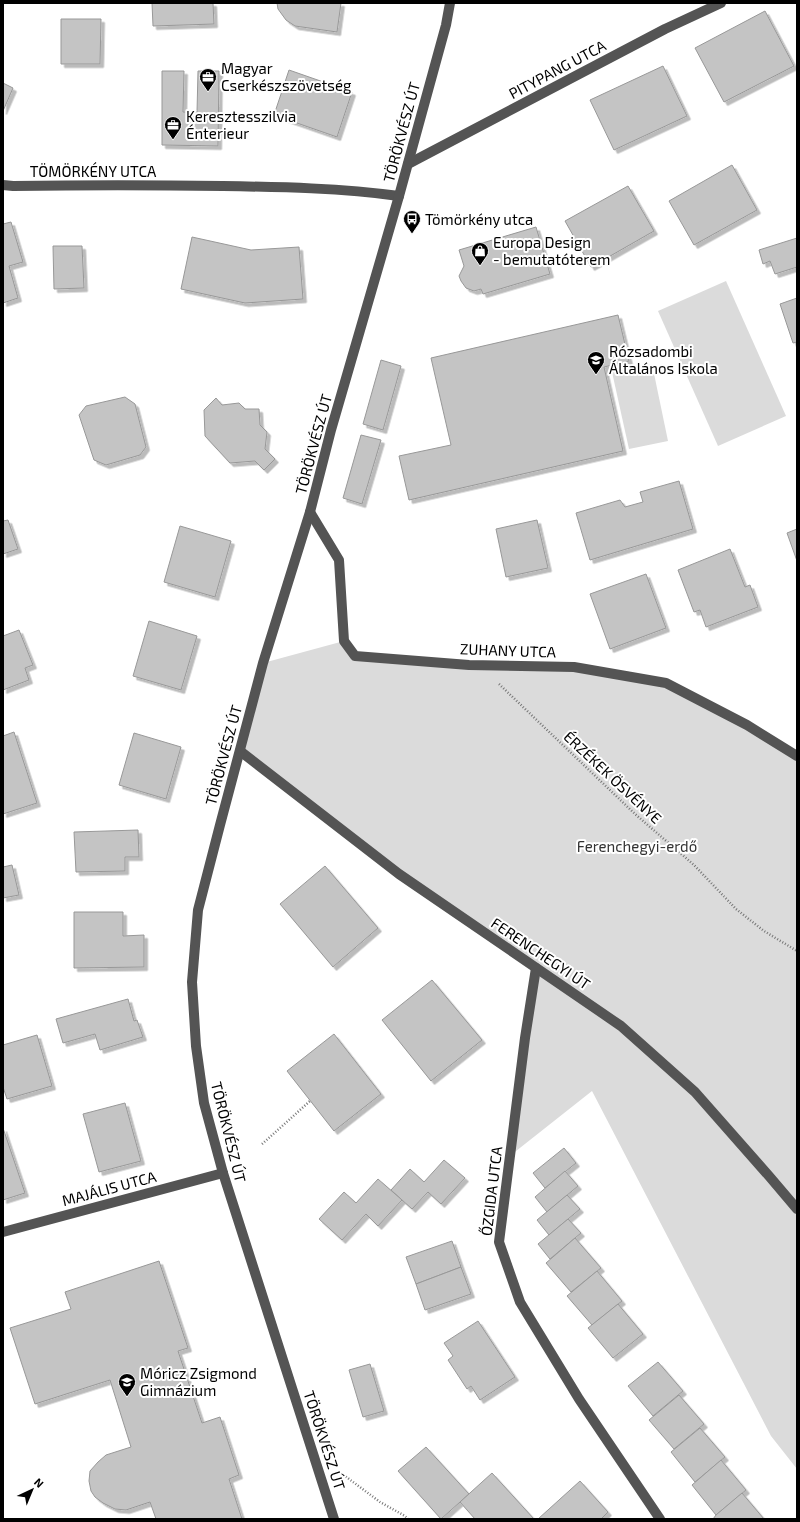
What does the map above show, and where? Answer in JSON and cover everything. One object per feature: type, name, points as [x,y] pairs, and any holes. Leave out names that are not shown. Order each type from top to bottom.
[{"type":"street","name":"TÖRÖKVÉSZ ÚT","points":[[334,1519],[223,1173],[204,1103],[196,1046],[192,982],[198,910],[263,663],[310,512],[331,430],[408,164],[446,25],[450,3]]},
{"type":"street","name":"PITYPANG UTCA","points":[[408,164],[665,29],[721,3]]},
{"type":"street","name":"TÖMÖRKÉNY UTCA","points":[[3,185],[309,188],[371,192],[399,196]]},
{"type":"street","name":"ZUHANY UTCA","points":[[310,512],[339,560],[344,641],[355,656],[469,665],[574,667],[666,683],[795,752]]},
{"type":"street","name":"FERENCHEGYI ÚT","points":[[240,751],[399,874],[621,1026],[695,1092],[797,1209]]},
{"type":"street","name":"ŐZGIDA UTCA","points":[[536,968],[525,1038],[498,1242],[520,1302],[579,1399],[660,1519]]},
{"type":"street","name":"MAJÁLIS UTCA","points":[[3,1232],[223,1173]]},
{"type":"path","name":"ÉRZÉKEK ÖSVÉNYE","points":[[497,682],[635,814],[694,865],[736,909],[764,931],[797,950]]},
{"type":"path","points":[[262,1144],[310,1101]]},
{"type":"path","points":[[341,1473],[380,1502],[406,1516],[408,1519]]},
{"type":"green space","points":[[726,281],[786,416],[718,446],[658,311]]},
{"type":"green space","points":[[652,364],[668,441],[629,449],[612,372]]},
{"type":"green space","name":"Ferenchegyi-erdő","points":[[344,641],[355,657],[574,667],[666,683],[797,756],[797,1469],[771,1436],[592,1091],[511,1155],[536,968],[399,874],[240,751],[263,663]]},
{"type":"building","points":[[152,3],[213,3],[214,24],[153,26]]},
{"type":"building","points":[[277,3],[341,3],[337,32],[295,26],[286,20],[278,9]]},
{"type":"building","points":[[765,11],[794,66],[724,102],[695,48]]},
{"type":"building","points":[[61,19],[101,19],[100,64],[61,64]]},
{"type":"building","points":[[663,66],[687,116],[614,150],[590,100]]},
{"type":"building","points":[[289,70],[352,92],[337,137],[274,115]]},
{"type":"building","name":"Magyar Cserkészszövetség","points":[[162,71],[184,71],[183,112],[197,112],[198,71],[219,71],[218,146],[162,145]]},
{"type":"building","points":[[3,83],[13,88],[3,111]]},
{"type":"building","points":[[732,165],[757,210],[694,245],[669,201]]},
{"type":"building","points":[[628,186],[654,231],[591,267],[565,221]]},
{"type":"building","points":[[11,222],[23,262],[9,266],[18,298],[3,303],[3,224]]},
{"type":"building","points":[[536,227],[550,274],[483,294],[481,289],[474,291],[466,288],[459,276],[464,266],[459,250]]},
{"type":"building","points":[[192,237],[251,250],[299,247],[303,299],[245,303],[181,289]]},
{"type":"building","points":[[797,238],[797,267],[775,274],[770,261],[763,264],[759,250]]},
{"type":"building","points":[[53,246],[82,246],[84,288],[54,289]]},
{"type":"building","points":[[797,298],[797,342],[793,343],[780,304]]},
{"type":"building","points":[[618,315],[629,361],[604,367],[623,451],[409,500],[399,456],[451,445],[431,358]]},
{"type":"building","points":[[381,360],[401,366],[383,430],[363,424]]},
{"type":"building","points":[[125,397],[135,404],[146,447],[140,455],[106,465],[94,460],[79,415],[86,406]]},
{"type":"building","points":[[216,398],[222,405],[239,403],[245,409],[259,409],[260,425],[267,432],[265,449],[275,459],[264,470],[255,461],[230,463],[205,436],[204,410]]},
{"type":"building","points":[[361,435],[381,440],[362,504],[343,498]]},
{"type":"building","points":[[679,481],[693,529],[590,560],[576,513],[620,500],[625,507],[643,502],[640,492]]},
{"type":"building","points":[[8,520],[18,549],[3,554],[3,521]]},
{"type":"building","points":[[537,520],[548,568],[506,577],[496,529]]},
{"type":"building","points":[[180,526],[231,541],[215,597],[164,582]]},
{"type":"building","points":[[797,529],[797,561],[787,533]]},
{"type":"building","points":[[730,549],[745,587],[750,585],[758,607],[706,627],[700,610],[694,612],[678,570]]},
{"type":"building","points":[[646,574],[666,628],[610,649],[590,594]]},
{"type":"building","points":[[149,621],[197,636],[181,690],[133,676]]},
{"type":"building","points":[[19,630],[33,665],[25,668],[29,680],[3,690],[3,636]]},
{"type":"building","points":[[14,732],[37,803],[3,814],[3,736]]},
{"type":"building","points":[[134,733],[181,747],[166,799],[119,785]]},
{"type":"building","points":[[138,830],[139,857],[125,857],[125,871],[76,872],[74,832]]},
{"type":"building","points":[[12,865],[19,895],[3,898],[3,867]]},
{"type":"building","points":[[325,866],[378,928],[333,967],[280,904]]},
{"type":"building","points":[[74,912],[123,912],[123,936],[144,935],[144,967],[74,968]]},
{"type":"building","points":[[432,980],[482,1040],[431,1081],[382,1020]]},
{"type":"building","points":[[128,999],[134,1021],[137,1020],[143,1037],[100,1050],[95,1034],[63,1043],[56,1019]]},
{"type":"building","points":[[334,1034],[381,1094],[334,1131],[287,1071]]},
{"type":"building","points":[[37,1035],[52,1086],[7,1099],[3,1087],[3,1045]]},
{"type":"building","points":[[125,1103],[141,1161],[99,1172],[83,1114]]},
{"type":"building","points":[[3,1128],[25,1193],[3,1200]]},
{"type":"building","points":[[564,1148],[576,1163],[545,1188],[533,1173]]},
{"type":"building","points":[[444,1160],[465,1178],[441,1204],[428,1192],[412,1209],[391,1190],[410,1169],[424,1182]]},
{"type":"building","points":[[565,1171],[578,1186],[547,1212],[535,1197]]},
{"type":"building","points":[[378,1179],[402,1200],[378,1226],[366,1214],[342,1240],[319,1219],[344,1192],[356,1203]]},
{"type":"building","points":[[567,1195],[580,1209],[549,1235],[537,1220]]},
{"type":"building","points":[[568,1219],[581,1233],[550,1259],[538,1244]]},
{"type":"building","points":[[575,1238],[601,1268],[571,1292],[546,1263]]},
{"type":"building","points":[[452,1241],[461,1267],[416,1284],[406,1257]]},
{"type":"building","points":[[159,1261],[188,1348],[178,1351],[202,1423],[220,1417],[239,1475],[229,1479],[242,1519],[156,1519],[150,1502],[126,1510],[115,1509],[95,1497],[91,1491],[89,1481],[90,1471],[106,1455],[131,1447],[110,1380],[35,1404],[10,1328],[71,1309],[65,1292]]},
{"type":"building","points":[[461,1267],[471,1294],[425,1310],[416,1284]]},
{"type":"building","points":[[597,1271],[622,1301],[592,1325],[567,1296]]},
{"type":"building","points":[[618,1304],[643,1334],[613,1358],[588,1328]]},
{"type":"building","points":[[478,1321],[515,1377],[480,1400],[471,1386],[467,1389],[448,1360],[453,1356],[444,1343]]},
{"type":"building","points":[[658,1362],[683,1391],[653,1416],[628,1386]]},
{"type":"building","points":[[370,1364],[384,1411],[363,1417],[349,1370]]},
{"type":"building","points":[[679,1395],[704,1424],[674,1449],[649,1420]]},
{"type":"building","points":[[700,1428],[725,1457],[695,1482],[671,1452]]},
{"type":"building","points":[[426,1447],[469,1494],[441,1519],[398,1471]]},
{"type":"building","points":[[721,1460],[746,1490],[716,1515],[692,1485]]},
{"type":"building","points":[[492,1473],[534,1519],[475,1519],[460,1502]]},
{"type":"building","points":[[580,1481],[608,1512],[601,1519],[538,1519]]},
{"type":"building","points":[[742,1493],[764,1519],[713,1519],[716,1515]]},
{"type":"place","name":"Magyar Cserkészszövetség","points":[[208,92]]},
{"type":"place","name":"Keresztesszilvia Énterieur","points":[[173,140]]},
{"type":"place","name":"Tömörkény utca","points":[[412,234]]},
{"type":"place","name":"Europa Design - bemutatóterem","points":[[480,266]]},
{"type":"place","name":"Rózsadombi Általános Iskola","points":[[596,375]]},
{"type":"place","name":"Móricz Zsigmond Gimnázium","points":[[127,1397]]}]
